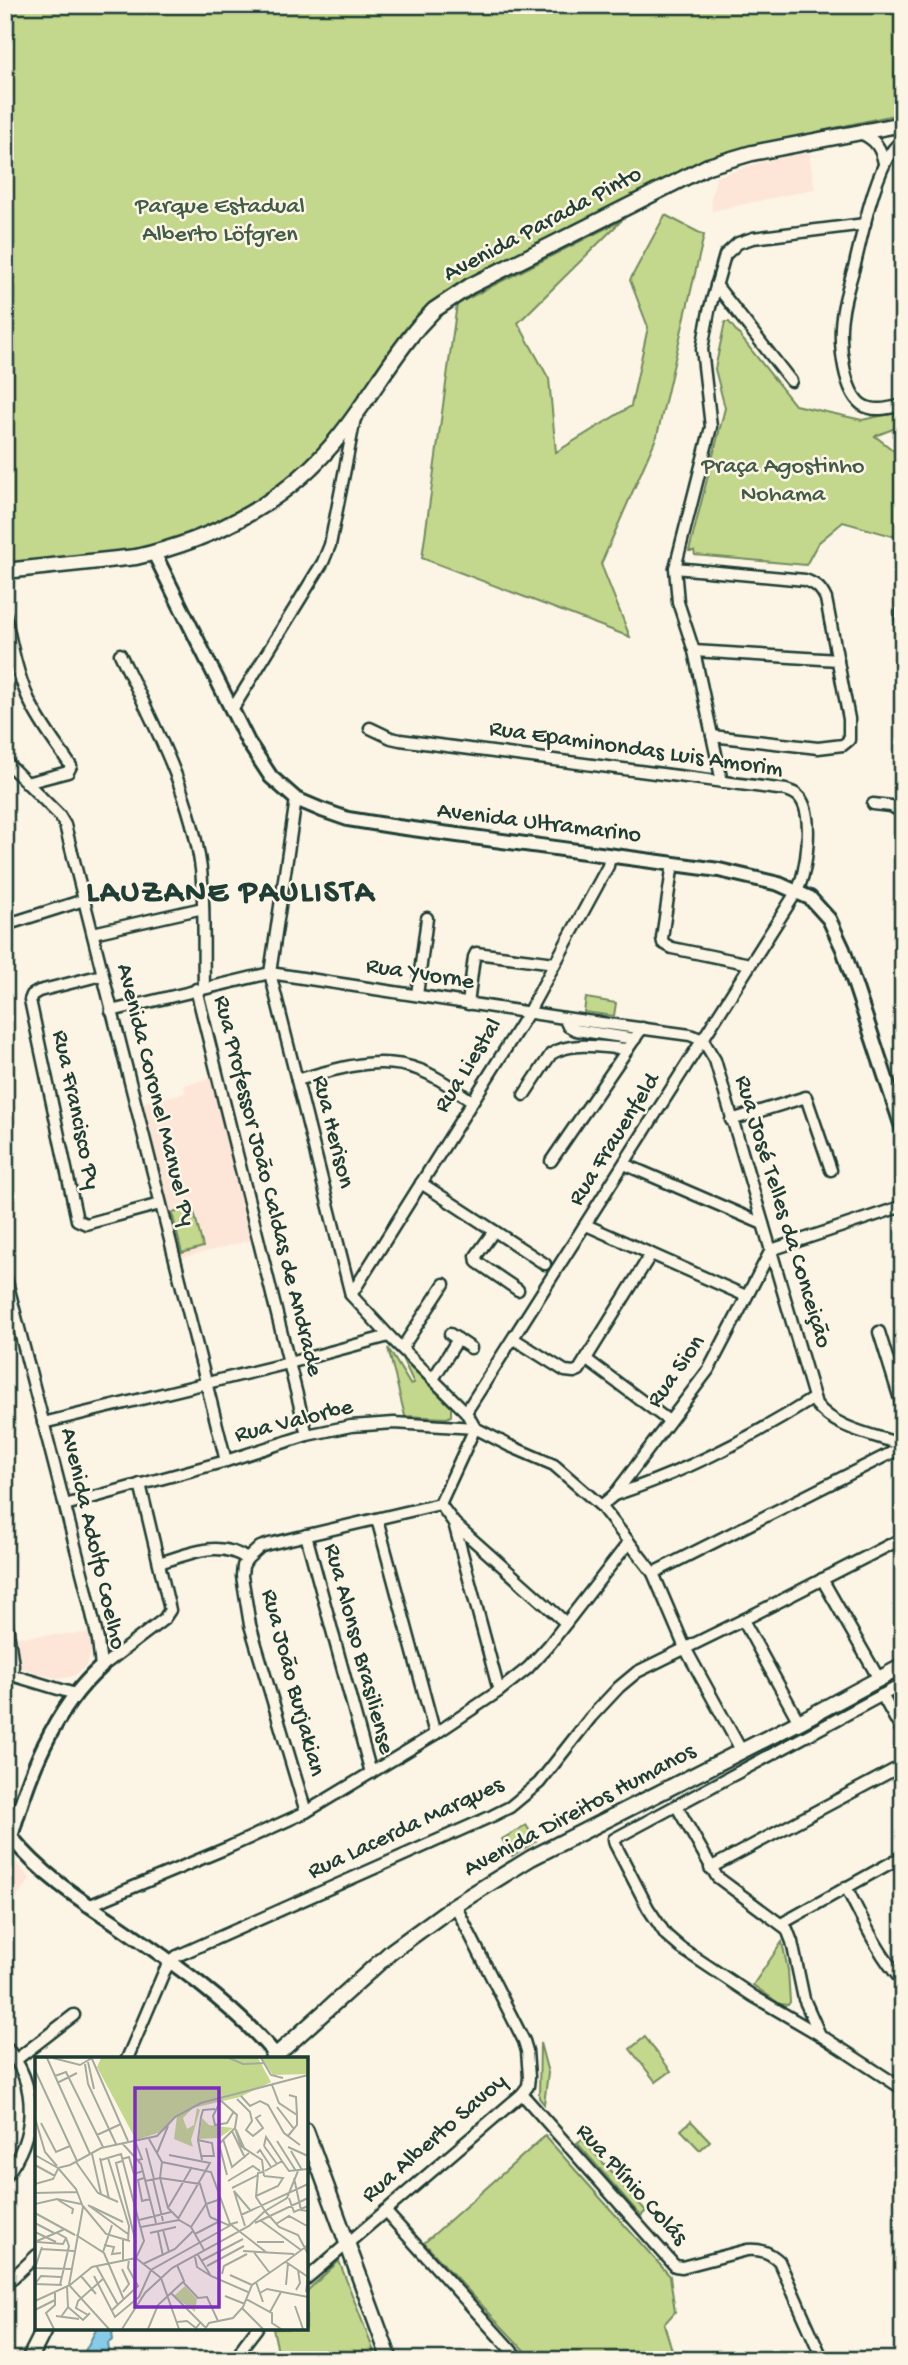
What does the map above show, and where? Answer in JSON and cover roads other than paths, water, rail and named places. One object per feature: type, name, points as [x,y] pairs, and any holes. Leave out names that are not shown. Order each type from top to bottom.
[{"type":"main road","name":"Avenida Parada Pinto","points":[[5,572],[116,561],[154,553],[241,518],[278,497],[326,452],[419,326],[434,310],[470,286],[708,166],[752,153],[903,124]]},
{"type":"main road","name":"Avenida Direitos Humanos","points":[[276,2057],[397,1947],[455,1905],[531,1858],[903,1666]]},
{"type":"main road","points":[[308,2137],[390,2360]]},
{"type":"main road","points":[[29,2360],[44,2330]]},
{"type":"street","points":[[859,132],[874,141],[884,163]]},
{"type":"street","points":[[903,140],[884,163],[865,224],[841,326],[841,347],[853,394],[862,404],[883,410],[903,405]]},
{"type":"street","points":[[722,782],[694,651],[678,602],[675,568],[711,427],[702,349],[716,285],[725,255],[738,243],[865,224]]},
{"type":"street","points":[[716,285],[791,381]]},
{"type":"street","points":[[232,710],[323,562],[334,527],[355,415]]},
{"type":"street","name":"Avenida Ultramarino","points":[[154,553],[248,742],[271,777],[296,799],[348,819],[743,875],[797,891],[810,898],[830,919],[900,1110],[903,1130]]},
{"type":"street","points":[[675,568],[805,580],[814,583],[825,598],[838,660],[849,740],[843,745],[818,748],[712,736]]},
{"type":"street","points":[[903,603],[903,630]]},
{"type":"street","points":[[5,614],[28,698],[44,728],[71,765],[68,772],[26,783]]},
{"type":"street","points":[[694,651],[838,660]]},
{"type":"street","name":"Rua Professor João Caldas de Andrade","points":[[120,654],[175,770],[194,834],[203,908],[200,988],[307,1435]]},
{"type":"street","name":"Rua Epaminondas Luis Amorim","points":[[370,728],[400,740],[795,793],[806,809],[807,849],[803,880],[797,891]]},
{"type":"street","name":"Avenida Coronel Manuel Py","points":[[5,761],[59,815],[65,825],[226,1461]]},
{"type":"street","name":"Rua Herison","points":[[296,799],[270,973],[351,1294],[466,1412],[475,1428]]},
{"type":"street","points":[[873,804],[891,806],[903,813]]},
{"type":"street","name":"Rua Liestal","points":[[351,1294],[528,1013],[608,866],[610,855]]},
{"type":"street","points":[[673,863],[662,938],[666,945],[750,964]]},
{"type":"street","name":"Rua Frauenfeld","points":[[466,1412],[797,891]]},
{"type":"street","points":[[5,925],[84,900]]},
{"type":"street","points":[[93,933],[203,908]]},
{"type":"street","points":[[417,995],[427,918]]},
{"type":"street","points":[[468,1004],[476,953],[555,963]]},
{"type":"street","points":[[111,1011],[270,973]]},
{"type":"street","name":"Rua Yvorne","points":[[270,973],[690,1035],[703,1040]]},
{"type":"street","name":"Rua Francisco Py","points":[[102,975],[39,991],[30,999],[77,1220],[86,1224],[160,1203]]},
{"type":"street","name":"Rua Yvorne","points":[[564,1018],[568,1026],[576,1030],[635,1039]]},
{"type":"street","points":[[551,1161],[642,1028]]},
{"type":"street","name":"Rua José Telles da Conceição","points":[[703,1040],[715,1060],[814,1398]]},
{"type":"street","points":[[524,1095],[551,1054],[564,1047],[628,1049]]},
{"type":"street","points":[[297,1080],[349,1066],[380,1063],[418,1069],[472,1101]]},
{"type":"street","points":[[731,1119],[806,1097],[831,1170]]},
{"type":"street","points":[[624,1164],[763,1224]]},
{"type":"street","points":[[421,1183],[545,1264]]},
{"type":"street","points":[[771,1250],[903,1206]]},
{"type":"street","points":[[586,1225],[746,1296]]},
{"type":"street","points":[[494,1231],[476,1256],[477,1262],[518,1290]]},
{"type":"street","name":"Rua Sion","points":[[601,1506],[614,1495],[709,1369],[771,1250]]},
{"type":"street","points":[[514,1339],[570,1372],[579,1370],[652,1254]]},
{"type":"street","name":"Avenida Adolfo Coelho","points":[[5,1274],[100,1648],[101,1667],[75,1694],[39,1757],[8,1837]]},
{"type":"street","points":[[402,1349],[444,1284]]},
{"type":"street","points":[[879,1332],[903,1409]]},
{"type":"street","points":[[43,1423],[389,1336]]},
{"type":"street","points":[[433,1379],[454,1337],[471,1348]]},
{"type":"street","points":[[587,1360],[669,1421]]},
{"type":"street","points":[[614,1495],[665,1476],[741,1441],[814,1398],[821,1410],[840,1423],[903,1446]]},
{"type":"street","name":"Rua Valorbe","points":[[65,1505],[226,1461],[307,1435],[351,1426],[377,1423],[475,1428],[554,1465],[601,1506],[653,1573],[685,1648],[741,1750]]},
{"type":"street","points":[[475,1428],[440,1504],[454,1523],[566,1623]]},
{"type":"street","points":[[653,1573],[903,1446]]},
{"type":"street","points":[[101,1667],[167,1615],[170,1609],[140,1484]]},
{"type":"street","name":"Rua João Burjakian","points":[[306,1812],[250,1625],[242,1576],[243,1566],[260,1547],[440,1504]]},
{"type":"street","points":[[377,1519],[435,1734]]},
{"type":"street","points":[[454,1523],[499,1691]]},
{"type":"street","name":"Rua Alonso Brasiliense","points":[[306,1535],[371,1773]]},
{"type":"street","name":"Rua Lacerda Marques","points":[[170,1962],[510,1807],[539,1783],[591,1717],[619,1686],[637,1672],[903,1538]]},
{"type":"street","points":[[88,1906],[228,1848],[306,1812],[435,1734],[499,1691],[528,1668],[629,1542]]},
{"type":"street","points":[[159,1563],[216,1548],[232,1550],[247,1559]]},
{"type":"street","points":[[822,1578],[879,1679]]},
{"type":"street","points":[[5,1611],[13,1665],[9,1674],[75,1694]]},
{"type":"street","points":[[743,1620],[799,1722]]},
{"type":"street","points":[[100,1648],[113,1657]]},
{"type":"street","points":[[903,1684],[614,1839],[648,1908],[666,1935],[681,1948],[903,2089]]},
{"type":"street","points":[[882,1695],[903,1733]]},
{"type":"street","points":[[710,1868],[903,1765]]},
{"type":"street","points":[[676,1805],[710,1868],[724,1884],[787,1929],[804,1999],[820,2035]]},
{"type":"street","points":[[8,1837],[39,1869],[170,1962],[245,2022],[274,2057]]},
{"type":"street","points":[[781,1924],[903,1856]]},
{"type":"street","points":[[846,1887],[878,1947],[903,1982]]},
{"type":"street","name":"Rua Alberto Savoy","points":[[308,2277],[522,2094],[528,2086],[527,2051],[524,2041],[455,1905]]},
{"type":"street","points":[[128,2057],[160,1979],[170,1962]]},
{"type":"street","points":[[17,2059],[74,2015]]},
{"type":"street","points":[[5,2046],[17,2059],[29,2096],[28,2136],[21,2153],[5,2177]]},
{"type":"street","name":"Rua Plínio Colás","points":[[522,2094],[675,2266],[682,2267],[758,2249],[771,2253],[779,2260],[822,2360]]},
{"type":"street","points":[[385,2211],[520,2360]]},
{"type":"street","points":[[5,2285],[35,2257]]},
{"type":"street","points":[[236,2360],[256,2330]]},
{"type":"water","points":[[96,2330],[116,2330],[112,2333],[113,2340],[108,2343],[109,2351],[103,2358],[94,2357],[85,2351]]},
{"type":"district","name":"LAUZANE PAULISTA","points":[[231,894]]},
{"type":"park label","name":"Parque Estadual Alberto Löfgren","points":[[220,221]]},
{"type":"park label","name":"Praça Agostinho Nohama","points":[[783,481]]}]
